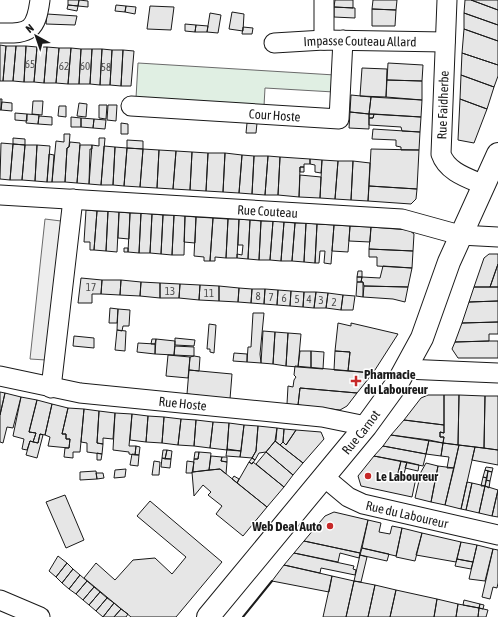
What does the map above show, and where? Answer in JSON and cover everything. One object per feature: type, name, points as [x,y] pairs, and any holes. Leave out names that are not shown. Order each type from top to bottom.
[{"type":"main road","name":"Rue Carnot","points":[[208,617],[366,426],[405,369],[422,338],[460,235],[498,154]]},
{"type":"street","points":[[0,32],[18,33],[28,30],[34,25],[38,16],[40,0]]},
{"type":"street","points":[[324,0],[324,40]]},
{"type":"street","name":"Rue Faidherbe","points":[[447,0],[441,154],[449,167],[458,174],[484,185]]},
{"type":"street","name":"Impasse Couteau Allard","points":[[274,43],[324,40],[445,42]]},
{"type":"street","name":"Cour Hoste","points":[[131,106],[339,119],[343,40]]},
{"type":"street","name":"Rue Couteau","points":[[0,195],[402,219],[460,235],[498,236]]},
{"type":"street","points":[[50,388],[73,199]]},
{"type":"street","points":[[405,369],[498,373]]},
{"type":"street","name":"Rue Hoste","points":[[0,376],[50,388],[80,393],[322,417],[366,426]]},
{"type":"street","name":"Rue du Laboureur","points":[[324,477],[348,497],[363,504],[498,535]]},
{"type":"street","points":[[0,600],[40,617]]},
{"type":"green space","points":[[138,63],[335,75],[334,92],[265,88],[264,106],[136,98]]},
{"type":"shaded area","points":[[45,219],[61,221],[46,360],[30,359]]},
{"type":"building","points":[[68,0],[79,0],[78,6],[68,5]]},
{"type":"building","points":[[79,0],[88,1],[88,7],[78,6]]},
{"type":"building","points":[[335,0],[353,0],[353,8],[334,7]]},
{"type":"building","points":[[373,0],[397,0],[396,10],[372,9]]},
{"type":"building","points":[[465,0],[471,0],[498,10],[498,25],[464,13]]},
{"type":"building","points":[[471,0],[498,0],[498,10]]},
{"type":"building","points":[[68,5],[78,6],[77,11],[67,9]]},
{"type":"building","points":[[116,5],[126,6],[125,12],[115,11]]},
{"type":"building","points":[[126,6],[136,7],[135,14],[125,12]]},
{"type":"building","points":[[150,6],[174,7],[171,30],[147,29]]},
{"type":"building","points":[[334,7],[355,8],[355,18],[334,17]]},
{"type":"building","points":[[372,9],[396,10],[395,26],[372,26]]},
{"type":"building","points":[[232,12],[244,14],[243,31],[229,29]]},
{"type":"building","points":[[210,13],[221,15],[218,33],[207,32]]},
{"type":"building","points":[[464,13],[498,25],[498,41],[464,29]]},
{"type":"building","points":[[47,14],[77,16],[75,25],[46,24]]},
{"type":"building","points":[[185,24],[196,25],[195,32],[185,31]]},
{"type":"building","points":[[196,25],[208,26],[207,32],[195,32]]},
{"type":"building","points":[[243,27],[253,28],[252,34],[242,34]]},
{"type":"building","points":[[464,29],[498,41],[498,65],[462,53]]},
{"type":"building","points":[[0,45],[6,46],[3,81],[0,81]]},
{"type":"building","points":[[6,46],[16,46],[13,81],[3,81]]},
{"type":"building","points":[[16,46],[26,46],[24,82],[13,81]]},
{"type":"building","points":[[26,46],[37,47],[34,82],[24,82]]},
{"type":"building","points":[[37,47],[47,47],[44,83],[34,82]]},
{"type":"building","points":[[47,47],[59,48],[56,83],[44,83]]},
{"type":"building","points":[[59,48],[71,48],[68,84],[56,83]]},
{"type":"building","points":[[71,48],[81,49],[79,84],[68,84]]},
{"type":"building","points":[[81,49],[92,49],[90,84],[79,84]]},
{"type":"building","points":[[92,49],[102,49],[100,85],[90,84]]},
{"type":"building","points":[[102,49],[112,50],[110,85],[100,85]]},
{"type":"building","points":[[112,50],[123,50],[121,86],[110,85]]},
{"type":"building","points":[[123,50],[134,51],[131,86],[121,86]]},
{"type":"building","points":[[462,53],[498,65],[498,76],[494,87],[461,75]]},
{"type":"building","points":[[388,63],[423,65],[422,81],[387,80]]},
{"type":"building","points":[[362,68],[387,69],[386,97],[360,96]]},
{"type":"building","points":[[461,75],[494,87],[487,109],[460,99]]},
{"type":"building","points":[[387,80],[422,81],[422,100],[386,97]]},
{"type":"building","points":[[351,95],[371,97],[369,114],[350,112]]},
{"type":"building","points":[[371,97],[422,100],[421,117],[369,114]]},
{"type":"building","points":[[0,99],[2,99],[1,110],[0,110]]},
{"type":"building","points":[[460,99],[487,109],[474,143],[458,140]]},
{"type":"building","points":[[33,101],[43,101],[42,115],[32,114]]},
{"type":"building","points":[[2,102],[12,103],[12,111],[1,110]]},
{"type":"building","points":[[79,103],[87,104],[86,117],[77,116]]},
{"type":"building","points":[[99,105],[107,105],[106,119],[99,118]]},
{"type":"building","points":[[108,105],[117,105],[116,121],[107,120]]},
{"type":"building","points":[[59,106],[66,106],[66,117],[58,116]]},
{"type":"building","points":[[350,112],[369,114],[369,129],[349,128]]},
{"type":"building","points":[[15,113],[27,114],[27,121],[15,120]]},
{"type":"building","points":[[27,114],[39,115],[38,124],[26,123]]},
{"type":"building","points":[[369,114],[374,114],[373,118],[369,118]]},
{"type":"building","points":[[374,114],[421,117],[420,132],[402,131],[401,127],[369,125],[369,118],[373,118]]},
{"type":"building","points":[[39,116],[52,117],[52,125],[38,124]]},
{"type":"building","points":[[71,117],[81,118],[81,127],[71,127]]},
{"type":"building","points":[[81,118],[94,119],[93,128],[81,127]]},
{"type":"building","points":[[94,119],[106,120],[105,129],[93,128]]},
{"type":"building","points":[[121,123],[128,124],[128,134],[121,134]]},
{"type":"building","points":[[247,123],[257,123],[256,133],[246,133]]},
{"type":"building","points":[[373,129],[420,132],[419,150],[401,150],[401,147],[396,146],[396,140],[372,139]]},
{"type":"building","points":[[64,134],[70,134],[69,147],[67,148],[65,182],[52,182],[56,141],[64,142]]},
{"type":"building","points":[[13,138],[25,139],[25,145],[13,144]]},
{"type":"building","points":[[99,138],[105,138],[101,185],[89,184],[90,149],[92,149],[92,145],[99,146]]},
{"type":"building","points":[[127,140],[143,141],[143,149],[127,148]]},
{"type":"building","points":[[70,142],[80,143],[77,183],[65,182],[67,148],[69,147]]},
{"type":"building","points":[[1,143],[13,144],[10,180],[0,179]]},
{"type":"building","points":[[13,144],[25,145],[22,180],[10,180]]},
{"type":"building","points":[[25,145],[37,145],[35,181],[22,180]]},
{"type":"building","points":[[37,145],[50,146],[47,182],[35,181]]},
{"type":"building","points":[[80,145],[92,145],[89,184],[77,183]]},
{"type":"building","points":[[104,146],[115,147],[113,185],[101,185]]},
{"type":"building","points":[[115,147],[127,148],[124,186],[113,185]]},
{"type":"building","points":[[127,148],[143,149],[140,187],[124,186]]},
{"type":"building","points":[[143,149],[159,150],[157,188],[140,187]]},
{"type":"building","points":[[371,149],[419,150],[417,189],[369,186]]},
{"type":"building","points":[[159,150],[176,151],[173,189],[157,188]]},
{"type":"building","points":[[176,151],[192,152],[190,190],[173,189]]},
{"type":"building","points":[[192,152],[208,153],[206,191],[190,190]]},
{"type":"building","points":[[208,153],[225,153],[223,192],[206,191]]},
{"type":"building","points":[[225,153],[242,155],[239,193],[223,192]]},
{"type":"building","points":[[49,154],[54,155],[52,182],[47,182]]},
{"type":"building","points":[[242,155],[254,156],[252,194],[239,193]]},
{"type":"building","points":[[254,156],[268,156],[265,195],[252,194]]},
{"type":"building","points":[[268,156],[280,157],[278,195],[265,195]]},
{"type":"building","points":[[280,157],[310,159],[310,164],[304,164],[304,167],[300,167],[299,197],[278,195]]},
{"type":"building","points":[[310,159],[322,160],[321,173],[315,172],[315,165],[310,164]]},
{"type":"building","points":[[322,160],[338,161],[335,199],[320,198]]},
{"type":"building","points":[[338,161],[353,161],[351,200],[335,199]]},
{"type":"building","points":[[353,161],[370,163],[368,201],[351,200]]},
{"type":"building","points":[[300,167],[304,167],[304,172],[300,172]]},
{"type":"building","points":[[300,175],[321,177],[320,198],[299,197]]},
{"type":"building","points":[[369,186],[417,189],[416,199],[411,204],[368,201]]},
{"type":"building","points":[[86,210],[97,211],[94,250],[90,250],[90,242],[84,242]]},
{"type":"building","points":[[97,211],[108,211],[106,251],[94,250]]},
{"type":"building","points":[[108,211],[119,212],[117,252],[106,251]]},
{"type":"building","points":[[119,212],[130,213],[129,239],[118,238]]},
{"type":"building","points":[[130,213],[141,213],[139,253],[128,252]]},
{"type":"building","points":[[141,213],[152,214],[150,253],[139,253]]},
{"type":"building","points":[[152,214],[163,215],[161,254],[150,253]]},
{"type":"building","points":[[163,215],[174,215],[172,255],[161,254]]},
{"type":"building","points":[[174,215],[185,216],[184,255],[172,255]]},
{"type":"building","points":[[185,216],[196,217],[195,243],[184,242]]},
{"type":"building","points":[[196,217],[213,218],[210,261],[204,261],[204,257],[194,256]]},
{"type":"building","points":[[213,218],[228,219],[226,258],[215,257],[215,261],[210,261]]},
{"type":"building","points":[[228,219],[239,219],[237,258],[226,258]]},
{"type":"building","points":[[239,219],[250,220],[248,259],[237,258],[237,254],[242,255],[243,245],[238,245]]},
{"type":"building","points":[[250,220],[261,221],[259,260],[248,259]]},
{"type":"building","points":[[261,221],[273,221],[270,260],[259,260]]},
{"type":"building","points":[[273,221],[284,222],[281,261],[270,260]]},
{"type":"building","points":[[284,222],[295,223],[292,261],[281,261]]},
{"type":"building","points":[[295,223],[306,223],[304,262],[292,261]]},
{"type":"building","points":[[306,223],[317,224],[315,263],[304,262]]},
{"type":"building","points":[[317,224],[334,225],[331,264],[324,263],[325,251],[320,251],[319,263],[315,263]]},
{"type":"building","points":[[334,225],[350,226],[348,252],[332,251]]},
{"type":"building","points":[[350,226],[371,227],[370,242],[349,241]]},
{"type":"building","points":[[371,227],[409,230],[414,234],[413,251],[369,249]]},
{"type":"building","points":[[124,248],[128,248],[128,252],[124,252]]},
{"type":"building","points":[[369,249],[413,251],[412,268],[377,266],[377,257],[369,257]]},
{"type":"building","points":[[489,254],[498,254],[498,264],[490,287],[474,287],[484,258]]},
{"type":"building","points":[[498,264],[498,287],[490,287]]},
{"type":"building","points":[[383,266],[412,268],[408,287],[364,286],[363,282],[361,282],[362,277],[380,278]]},
{"type":"building","points":[[358,271],[362,271],[362,277],[357,277]]},
{"type":"building","points":[[357,277],[362,277],[361,282],[357,282]]},
{"type":"building","points":[[81,278],[102,280],[101,294],[92,294],[92,303],[78,303]]},
{"type":"building","points":[[102,280],[121,280],[120,295],[101,294]]},
{"type":"building","points":[[121,280],[141,282],[140,296],[120,295]]},
{"type":"building","points":[[141,282],[160,283],[160,298],[140,296]]},
{"type":"building","points":[[357,282],[363,282],[363,297],[356,296]]},
{"type":"building","points":[[160,283],[180,284],[179,298],[160,298]]},
{"type":"building","points":[[180,284],[200,285],[199,300],[179,298]]},
{"type":"building","points":[[200,285],[219,286],[219,301],[199,300]]},
{"type":"building","points":[[219,286],[239,288],[238,302],[219,301]]},
{"type":"building","points":[[364,286],[408,287],[405,302],[393,299],[363,297]]},
{"type":"building","points":[[474,287],[498,287],[498,301],[469,302]]},
{"type":"building","points":[[239,288],[252,289],[251,303],[238,302]]},
{"type":"building","points":[[252,289],[265,289],[264,304],[251,303]]},
{"type":"building","points":[[265,289],[278,290],[277,305],[264,304]]},
{"type":"building","points":[[278,290],[291,291],[290,306],[277,305]]},
{"type":"building","points":[[291,291],[304,292],[303,307],[290,306]]},
{"type":"building","points":[[304,292],[316,292],[314,308],[303,307]]},
{"type":"building","points":[[316,292],[328,293],[326,308],[314,308]]},
{"type":"building","points":[[328,293],[343,295],[341,310],[326,308]]},
{"type":"building","points":[[343,295],[355,296],[353,310],[341,310]]},
{"type":"building","points":[[498,301],[498,322],[462,323],[469,302]]},
{"type":"building","points":[[110,308],[118,309],[117,323],[109,323]]},
{"type":"building","points":[[118,309],[130,310],[129,326],[123,326],[122,331],[117,330]]},
{"type":"building","points":[[253,313],[264,313],[260,354],[261,363],[247,362],[248,347],[251,347]]},
{"type":"building","points":[[498,322],[498,334],[489,334],[489,341],[455,342],[462,323]]},
{"type":"building","points":[[338,323],[351,326],[351,323],[398,334],[373,373],[348,371],[350,352],[335,351]]},
{"type":"building","points":[[209,324],[216,325],[214,353],[210,352],[210,349],[207,349]]},
{"type":"building","points":[[117,330],[126,331],[125,351],[115,350]]},
{"type":"building","points":[[263,331],[275,332],[273,364],[261,363]]},
{"type":"building","points":[[275,332],[288,333],[286,366],[273,364]]},
{"type":"building","points":[[288,333],[301,334],[298,367],[286,366]]},
{"type":"building","points":[[74,336],[94,338],[94,348],[73,346]]},
{"type":"building","points":[[175,338],[195,340],[194,346],[175,345]]},
{"type":"building","points":[[152,339],[156,339],[155,344],[151,344]]},
{"type":"building","points":[[156,339],[175,341],[174,355],[155,354]]},
{"type":"building","points":[[498,341],[498,358],[458,358],[452,349],[455,342]]},
{"type":"building","points":[[138,343],[155,344],[155,354],[137,352]]},
{"type":"building","points":[[175,346],[194,347],[194,356],[174,355]]},
{"type":"building","points":[[300,351],[311,351],[311,368],[298,367]]},
{"type":"building","points":[[311,351],[324,352],[323,369],[311,368]]},
{"type":"building","points":[[335,351],[350,352],[348,371],[334,370]]},
{"type":"building","points":[[234,353],[247,354],[247,362],[233,361]]},
{"type":"building","points":[[168,355],[190,357],[188,378],[166,376]]},
{"type":"building","points":[[190,357],[200,357],[199,371],[189,370]]},
{"type":"building","points":[[295,366],[373,373],[357,393],[300,388],[298,405],[287,404],[288,386],[293,387],[296,377],[294,375]]},
{"type":"building","points":[[189,370],[232,374],[230,399],[187,394]]},
{"type":"building","points":[[300,388],[357,393],[347,406],[340,410],[298,405]]},
{"type":"building","points":[[0,392],[5,393],[0,415]]},
{"type":"building","points":[[5,393],[21,397],[13,428],[7,427],[3,443],[0,442],[0,415]]},
{"type":"building","points":[[428,395],[444,395],[444,425],[404,420],[421,398]]},
{"type":"building","points":[[444,395],[459,395],[458,445],[443,443],[444,437],[440,437],[440,432],[444,433]]},
{"type":"building","points":[[459,395],[485,396],[484,448],[458,445]]},
{"type":"building","points":[[485,396],[498,396],[498,450],[484,448]]},
{"type":"building","points":[[21,397],[37,400],[29,432],[36,433],[33,442],[30,441],[27,450],[22,449],[24,439],[13,436]]},
{"type":"building","points":[[37,400],[52,404],[45,435],[40,434],[38,443],[33,442],[36,433],[29,432]]},
{"type":"building","points":[[52,404],[68,408],[62,434],[66,434],[66,439],[70,439],[69,448],[48,446],[50,437],[45,435]]},
{"type":"building","points":[[68,408],[84,409],[80,452],[73,452],[73,458],[64,457],[65,448],[69,448],[70,439],[66,439],[66,434],[62,434]]},
{"type":"building","points":[[84,409],[99,411],[97,443],[103,444],[102,454],[87,452],[87,443],[81,442]]},
{"type":"building","points":[[99,411],[115,413],[113,439],[103,438],[103,444],[97,443]]},
{"type":"building","points":[[115,413],[132,414],[129,446],[136,446],[135,455],[129,454],[129,452],[113,450]]},
{"type":"building","points":[[132,414],[148,416],[146,442],[130,440]]},
{"type":"building","points":[[148,416],[164,417],[162,443],[146,442]]},
{"type":"building","points":[[164,417],[181,419],[178,445],[162,443]]},
{"type":"building","points":[[181,419],[196,420],[194,446],[178,445]]},
{"type":"building","points":[[196,420],[213,422],[210,448],[194,446]]},
{"type":"building","points":[[404,420],[444,425],[444,433],[440,432],[440,437],[444,437],[443,443],[391,435]]},
{"type":"building","points":[[213,422],[229,423],[227,450],[210,448]]},
{"type":"building","points":[[229,423],[244,425],[241,451],[227,450]]},
{"type":"building","points":[[244,425],[258,426],[256,451],[252,458],[240,457]]},
{"type":"building","points":[[258,426],[277,428],[276,440],[266,452],[259,453],[255,460],[252,458],[256,451]]},
{"type":"building","points":[[277,428],[284,429],[283,442],[280,445],[275,441]]},
{"type":"building","points":[[284,429],[296,430],[286,445],[283,442]]},
{"type":"building","points":[[296,430],[321,432],[324,439],[303,463],[280,445],[283,442],[286,445]]},
{"type":"building","points":[[40,434],[43,435],[37,458],[26,455],[30,441],[38,443]]},
{"type":"building","points":[[391,435],[429,440],[426,454],[383,446]]},
{"type":"building","points":[[429,440],[443,443],[441,456],[426,454]]},
{"type":"building","points":[[275,441],[303,463],[293,475],[266,452]]},
{"type":"building","points":[[443,443],[459,445],[454,468],[447,468],[449,457],[441,456]]},
{"type":"building","points":[[459,445],[475,447],[461,509],[445,505]]},
{"type":"building","points":[[136,446],[140,447],[139,455],[135,455]]},
{"type":"building","points":[[383,446],[426,454],[423,466],[374,456]]},
{"type":"building","points":[[475,447],[498,450],[498,465],[472,460]]},
{"type":"building","points":[[227,449],[241,451],[240,457],[226,456]]},
{"type":"building","points":[[163,450],[167,450],[165,459],[162,458]]},
{"type":"building","points":[[167,450],[172,451],[171,459],[165,459]]},
{"type":"building","points":[[195,452],[199,452],[198,459],[194,459]]},
{"type":"building","points":[[199,452],[211,453],[209,470],[193,472],[194,459],[198,459]]},
{"type":"building","points":[[266,452],[293,475],[284,487],[256,464]]},
{"type":"building","points":[[97,453],[102,454],[101,460],[97,460]]},
{"type":"building","points":[[132,454],[139,455],[138,466],[130,465]]},
{"type":"building","points":[[211,456],[222,457],[221,461],[227,462],[226,474],[220,469],[209,470]]},
{"type":"building","points":[[374,456],[401,461],[398,473],[416,478],[412,497],[361,486],[358,476]]},
{"type":"building","points":[[222,457],[227,457],[227,462],[221,461]]},
{"type":"building","points":[[162,458],[171,459],[170,468],[161,467]]},
{"type":"building","points":[[252,458],[255,460],[252,464],[249,462]]},
{"type":"building","points":[[154,461],[160,462],[159,475],[152,475]]},
{"type":"building","points":[[187,461],[194,462],[192,473],[186,473]]},
{"type":"building","points":[[401,461],[407,462],[404,474],[398,473]]},
{"type":"building","points":[[249,462],[252,464],[253,462],[284,487],[267,507],[237,483]]},
{"type":"building","points":[[407,462],[419,465],[418,471],[405,468]]},
{"type":"building","points":[[426,463],[438,466],[431,502],[415,498],[421,472]]},
{"type":"building","points":[[438,466],[454,468],[445,505],[431,502]]},
{"type":"building","points":[[486,467],[493,468],[492,472],[485,470]]},
{"type":"building","points":[[126,469],[125,477],[114,478],[115,470]]},
{"type":"building","points":[[220,469],[267,507],[243,536],[216,514],[222,506],[208,495],[211,492],[203,485],[194,496],[192,472]]},
{"type":"building","points":[[485,470],[488,471],[487,478],[483,477]]},
{"type":"building","points":[[96,471],[97,479],[80,480],[80,472]]},
{"type":"building","points":[[488,471],[492,472],[490,481],[486,480]]},
{"type":"building","points":[[96,473],[103,473],[104,478],[97,479]]},
{"type":"building","points":[[234,476],[239,479],[237,483],[232,479]]},
{"type":"building","points":[[483,477],[487,478],[485,486],[481,486]]},
{"type":"building","points":[[486,480],[490,481],[489,488],[485,486]]},
{"type":"building","points":[[467,482],[472,483],[466,510],[461,509]]},
{"type":"building","points":[[472,483],[485,486],[479,513],[466,510]]},
{"type":"building","points":[[485,486],[498,490],[492,516],[479,513]]},
{"type":"building","points":[[498,490],[498,517],[492,516]]},
{"type":"building","points":[[65,495],[84,540],[66,548],[46,502]]},
{"type":"building","points":[[150,501],[222,562],[176,617],[131,617],[84,578],[96,563],[115,580],[133,560],[155,558],[172,574],[186,557],[137,516]]},
{"type":"building","points":[[334,512],[368,520],[360,553],[304,541],[325,516]]},
{"type":"building","points":[[368,520],[381,523],[379,532],[390,534],[392,526],[402,528],[396,556],[362,548]]},
{"type":"building","points":[[402,528],[422,533],[415,561],[396,557]]},
{"type":"building","points":[[422,533],[461,542],[456,562],[416,555]]},
{"type":"building","points":[[304,541],[360,553],[359,558],[340,553],[338,562],[294,553]]},
{"type":"building","points":[[461,542],[477,545],[473,562],[457,559]]},
{"type":"building","points":[[477,545],[493,549],[485,581],[469,579]]},
{"type":"building","points":[[362,548],[389,554],[387,561],[360,555]]},
{"type":"building","points":[[493,549],[498,550],[498,583],[497,588],[493,587],[490,599],[482,597]]},
{"type":"building","points":[[294,553],[354,566],[353,569],[356,570],[355,575],[321,568],[320,573],[284,565]]},
{"type":"building","points":[[360,555],[367,557],[361,582],[354,581]]},
{"type":"building","points":[[58,556],[67,563],[56,577],[49,571]]},
{"type":"building","points":[[457,559],[473,562],[471,569],[455,566]]},
{"type":"building","points":[[67,563],[73,569],[62,583],[56,577]]},
{"type":"building","points":[[284,565],[332,576],[329,592],[272,581]]},
{"type":"building","points":[[73,569],[80,575],[69,589],[62,583]]},
{"type":"building","points":[[80,575],[87,581],[76,594],[69,589]]},
{"type":"building","points":[[332,576],[354,581],[346,617],[323,617]]},
{"type":"building","points":[[87,581],[94,587],[83,600],[76,594]]},
{"type":"building","points":[[354,581],[375,585],[368,617],[346,617]]},
{"type":"building","points":[[375,585],[396,590],[390,617],[368,617]]},
{"type":"building","points":[[94,587],[100,592],[89,605],[83,600]]},
{"type":"building","points":[[396,590],[437,599],[434,617],[390,617]]},
{"type":"building","points":[[100,592],[107,598],[96,611],[89,605]]},
{"type":"building","points":[[107,598],[114,603],[103,617],[96,611]]},
{"type":"building","points":[[437,599],[458,604],[456,617],[434,617]]},
{"type":"building","points":[[464,600],[480,604],[479,608],[463,605]]},
{"type":"building","points":[[114,603],[121,609],[114,617],[103,617]]},
{"type":"building","points":[[458,604],[479,608],[478,617],[456,617]]},
{"type":"building","points":[[480,604],[484,605],[483,609],[479,608]]},
{"type":"building","points":[[479,608],[488,610],[486,617],[478,617]]},
{"type":"building","points":[[121,609],[128,614],[126,617],[114,617]]},
{"type":"wall","points":[[243,617],[272,581]]},
{"type":"place","name":"Pharmacie du Laboureur","points":[[356,381]]},
{"type":"place","name":"Le Laboureur","points":[[368,476]]},
{"type":"place","name":"Web Deal Auto","points":[[330,526]]}]
